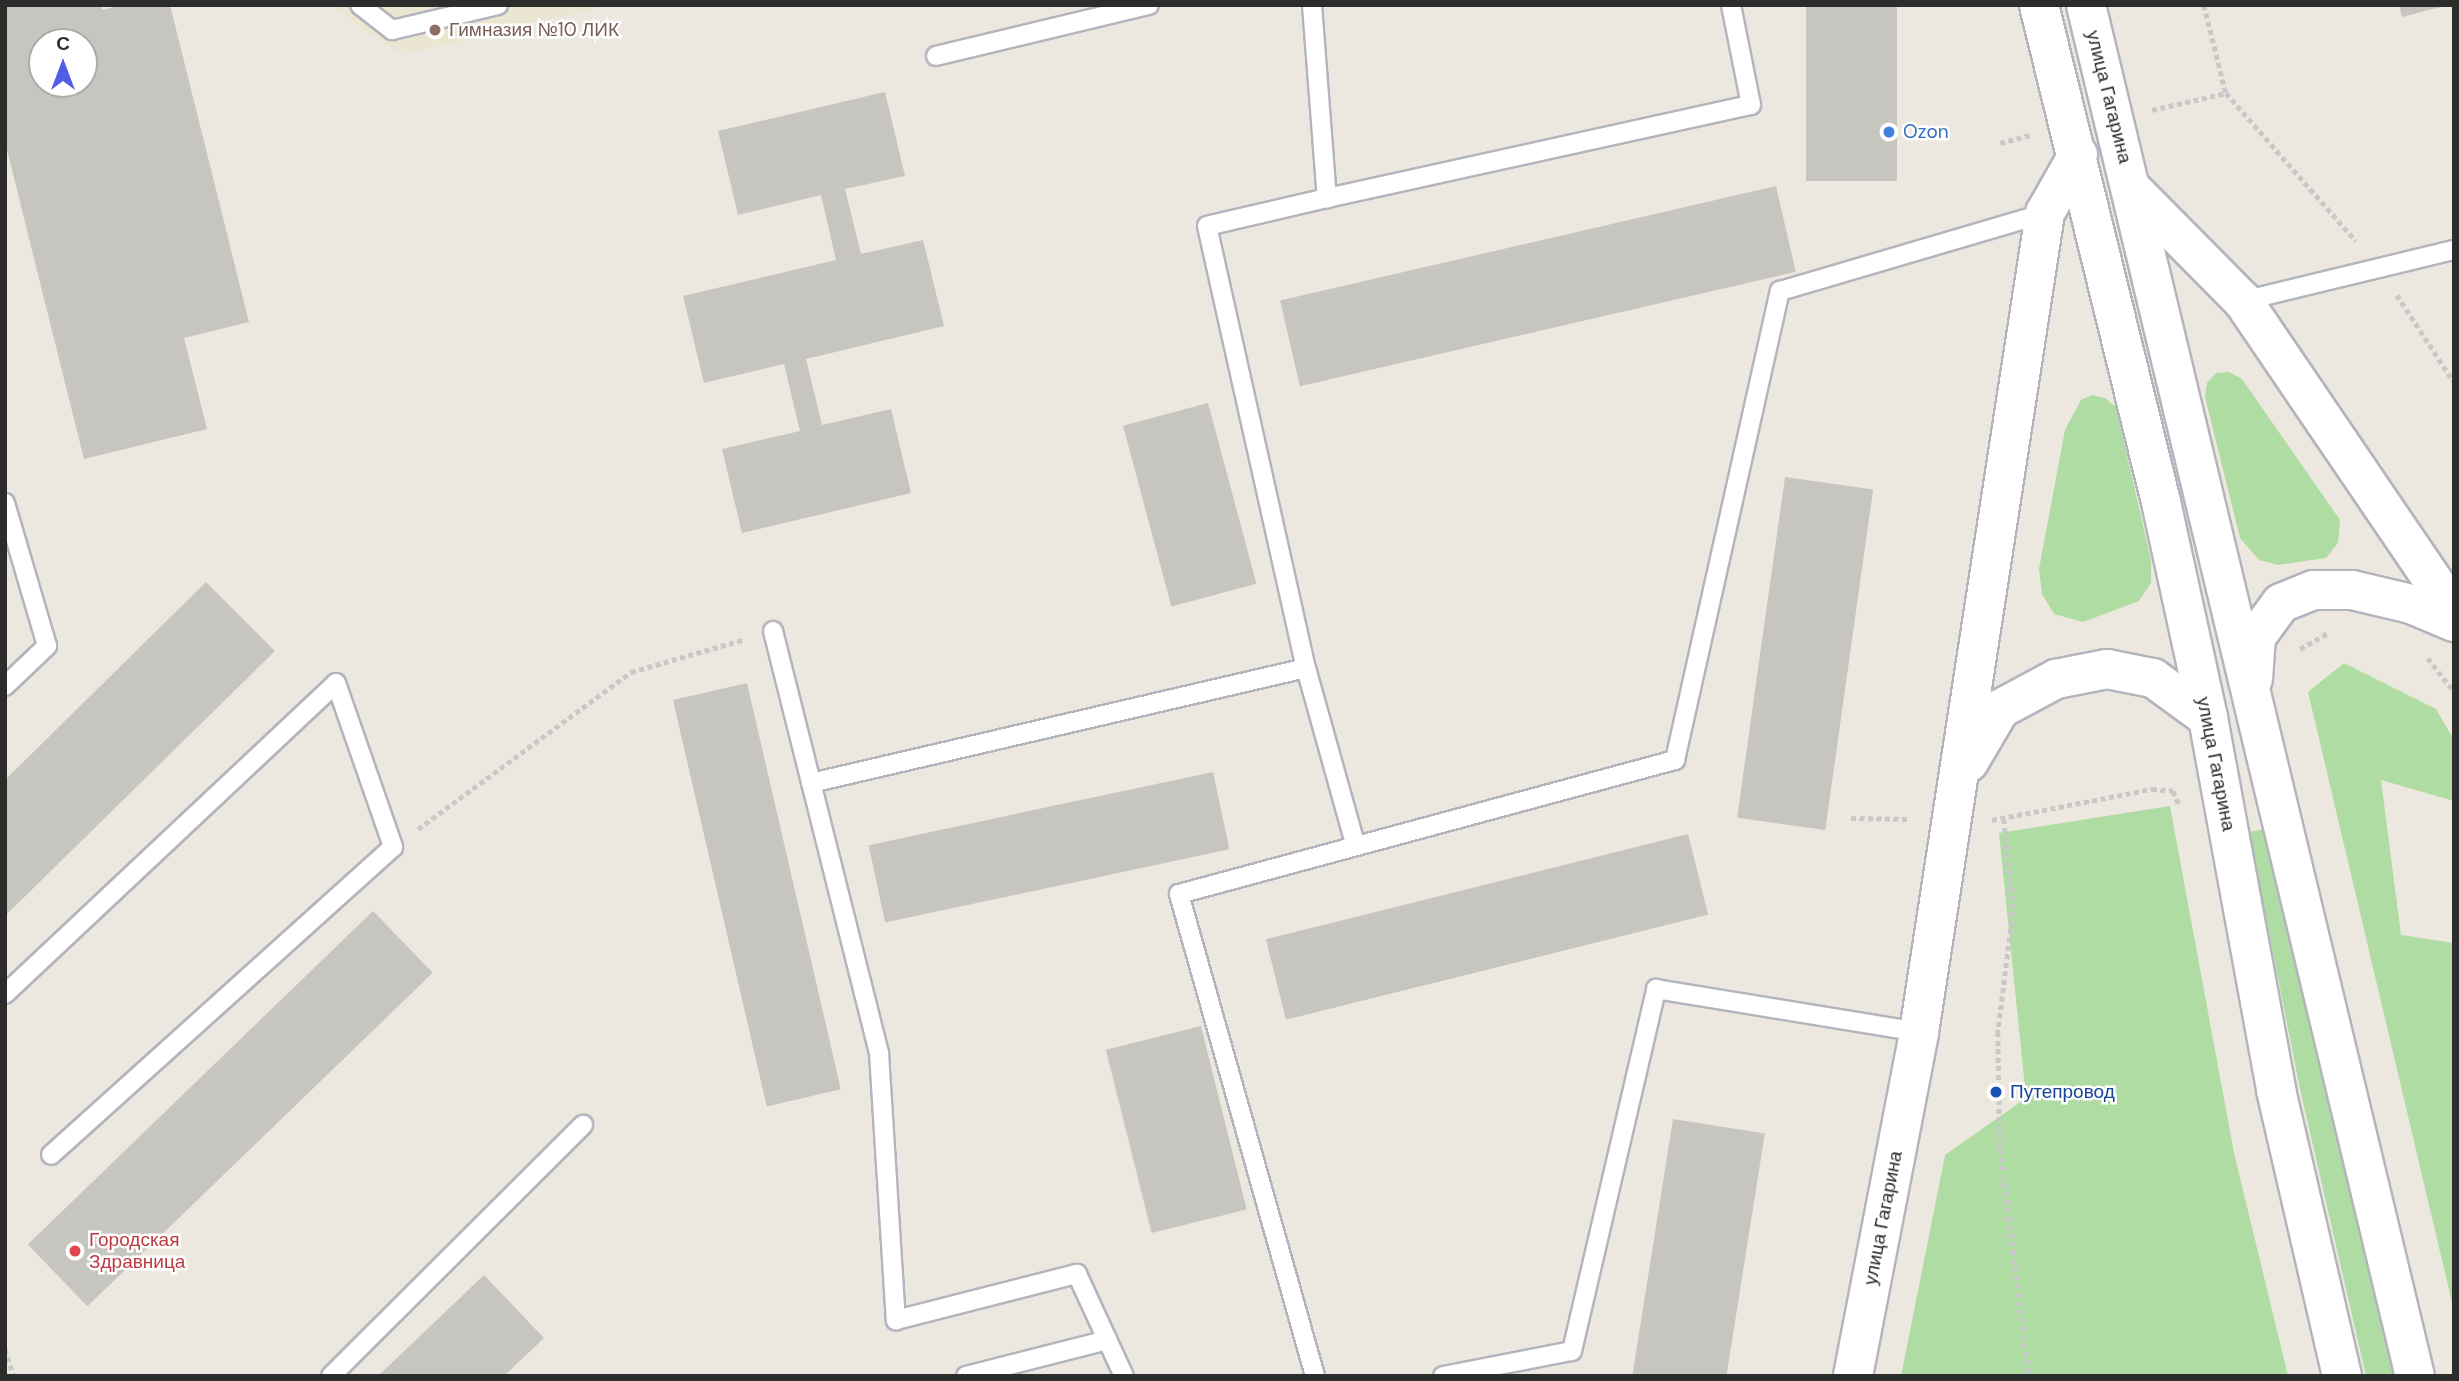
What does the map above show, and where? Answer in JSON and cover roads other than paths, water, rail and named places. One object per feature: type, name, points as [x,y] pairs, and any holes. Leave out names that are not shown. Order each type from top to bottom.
[{"type":"main road","name":"улица Гагарина","points":[[2039,5],[2078,155],[2208,718],[2276,1090],[2342,1376]]},
{"type":"main road","name":"улица Гагарина","points":[[2086,5],[2132,189],[2250,702],[2415,1376]]},
{"type":"main road","name":"улица Гагарина","points":[[1853,1376],[1919,1032],[2045,213],[2078,155]]},
{"type":"main road","name":"улица Гагарина","points":[[2132,189],[2243,301],[2454,612]]},
{"type":"main road","points":[[2250,702],[2256,638],[2281,603],[2303,594],[2352,590],[2411,604],[2454,622]]},
{"type":"main road","points":[[1959,779],[2000,709],[2056,679],[2107,669],[2153,678],[2208,718]]},
{"type":"lane","points":[[360,5],[392,30],[498,5]]},
{"type":"lane","points":[[936,56],[1149,5]]},
{"type":"lane","points":[[1312,5],[1328,198]]},
{"type":"lane","points":[[1355,843],[1306,668],[1208,226],[1751,105],[1731,5]]},
{"type":"lane","points":[[1315,1376],[1179,894],[1355,843],[1675,760],[1780,291],[2045,213]]},
{"type":"lane","points":[[2243,301],[2454,250]]},
{"type":"lane","points":[[5,503],[47,646],[5,686]]},
{"type":"lane","points":[[773,631],[879,1053],[896,1320],[1077,1274],[1124,1376]]},
{"type":"lane","points":[[811,783],[1306,668]]},
{"type":"lane","points":[[5,994],[336,683],[393,847],[51,1155]]},
{"type":"lane","points":[[1443,1376],[1572,1351],[1656,989],[1919,1032]]},
{"type":"lane","points":[[331,1376],[583,1125]]},
{"type":"lane","points":[[966,1376],[1107,1340]]},
{"type":"place","name":"Гимназия №10 ЛИК","points":[[435,30]]},
{"type":"place","name":"Ozon","points":[[1889,132]]},
{"type":"place","name":"Путепровод","points":[[1996,1092]]},
{"type":"place","name":"Городская Здравница","points":[[75,1251]]}]
